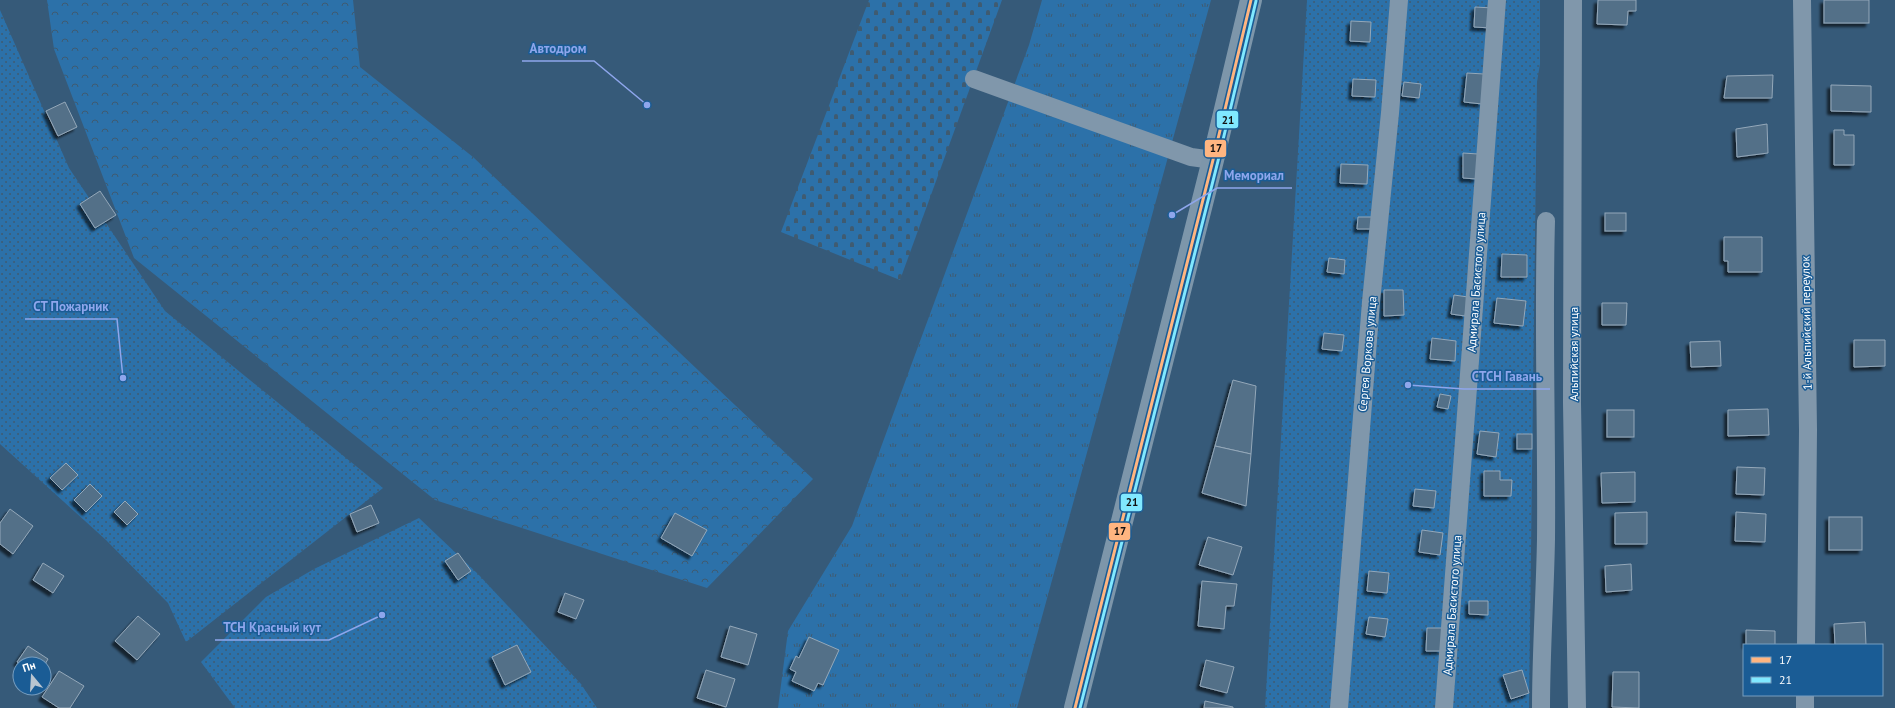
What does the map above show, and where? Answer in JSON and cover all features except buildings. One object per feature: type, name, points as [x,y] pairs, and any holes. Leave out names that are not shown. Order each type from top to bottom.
[{"type":"main road","points":[[1075,708],[1213,160],[1251,0]]},
{"type":"street","name":"Сергея Воркова улица","points":[[1339,708],[1371,302],[1390,112],[1399,0]]},
{"type":"street","name":"Адмирала Басистого улица","points":[[1444,708],[1497,0]]},
{"type":"street","name":"Альпийская улица","points":[[1573,0],[1572,403],[1577,708]]},
{"type":"street","name":"1-й Альпийский переулок","points":[[1802,0],[1808,430],[1806,644]]},
{"type":"street","points":[[974,79],[1190,156],[1213,160]]},
{"type":"street","points":[[1541,708],[1540,656],[1546,539],[1544,340],[1546,221]]},
{"type":"street","points":[[1805,696],[1805,708]]},
{"type":"green space","points":[[47,0],[353,0],[360,67],[473,157],[813,479],[707,588],[435,500],[134,258],[54,49]]},
{"type":"green space","points":[[869,0],[1002,0],[900,280],[781,232]]},
{"type":"green space","points":[[1042,0],[1211,0],[1017,708],[778,708],[788,631],[852,526],[1029,45]]},
{"type":"green space","points":[[1307,0],[1540,0],[1540,64],[1537,82],[1529,708],[1265,708]]},
{"type":"green space","points":[[0,10],[69,168],[165,311],[383,488],[186,642],[168,603],[106,540],[0,444]]},
{"type":"green space","points":[[419,518],[478,574],[581,684],[597,708],[235,708],[201,662],[266,597],[314,569]]},
{"type":"transit line","name":"17","points":[[1075,708],[1213,160],[1251,0]]},
{"type":"transit line","name":"21","points":[[1080,708],[1218,161],[1256,1]]},
{"type":"place","name":"Автодром","points":[[647,105]]},
{"type":"place","name":"Мемориал","points":[[1172,215]]},
{"type":"place","name":"СТ Пожарник","points":[[123,378]]},
{"type":"place","name":"СТСН Гавань","points":[[1408,385]]},
{"type":"place","name":"ТСН Красный кут","points":[[382,615]]}]
